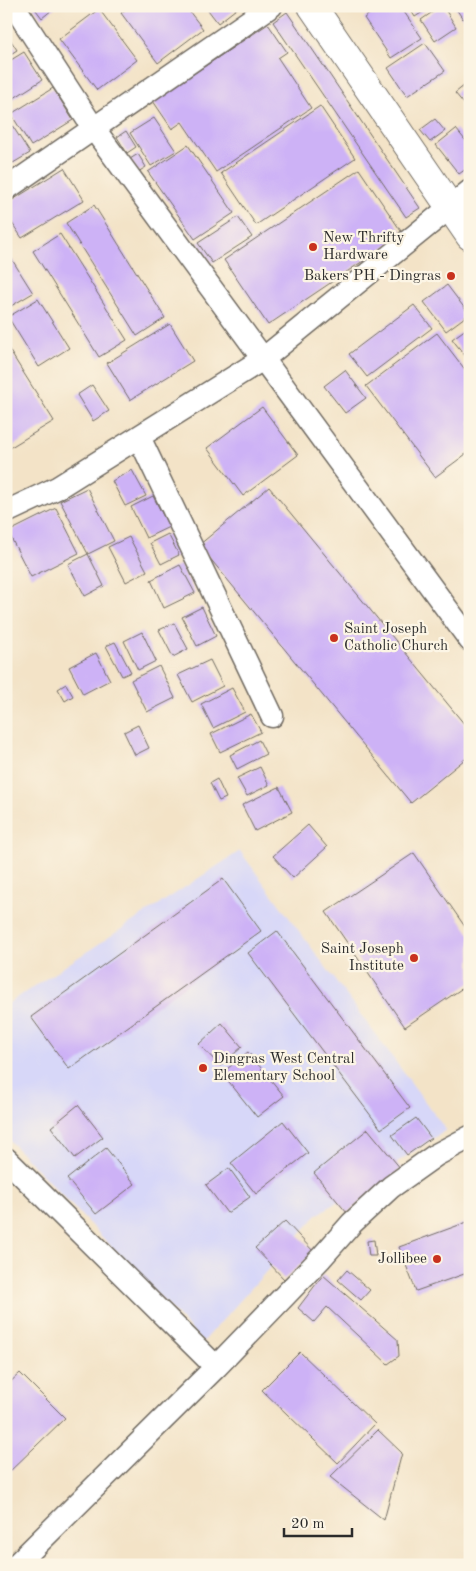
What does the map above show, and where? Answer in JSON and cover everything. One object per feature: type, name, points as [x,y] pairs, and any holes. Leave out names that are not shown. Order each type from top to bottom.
[{"type":"main road","points":[[312,6],[460,199],[470,236]]},
{"type":"street","points":[[14,6],[94,129],[470,640]]},
{"type":"street","points":[[6,189],[271,6]]},
{"type":"street","points":[[6,512],[56,488],[263,359],[460,199]]},
{"type":"street","points":[[139,437],[272,716]]},
{"type":"street","points":[[16,1565],[216,1367],[352,1223],[390,1187],[436,1155],[470,1136]]},
{"type":"street","points":[[6,1159],[216,1367]]},
{"type":"shaded area","name":"Dingras West Central Elementary School","points":[[240,851],[446,1130],[317,1215],[203,1342],[6,1137],[6,1005]]},
{"type":"building","points":[[33,6],[57,6],[42,18]]},
{"type":"building","points":[[129,6],[185,6],[203,29],[158,63],[121,13]]},
{"type":"building","points":[[205,6],[240,6],[218,23]]},
{"type":"building","points":[[380,6],[400,6],[422,38],[391,58],[364,18]]},
{"type":"building","points":[[408,6],[432,6],[415,17]]},
{"type":"building","points":[[443,6],[456,27],[435,41],[421,20]]},
{"type":"building","points":[[454,6],[470,6],[470,15],[463,19]]},
{"type":"building","points":[[99,9],[137,60],[97,90],[59,39]]},
{"type":"building","points":[[287,12],[420,208],[406,217],[273,22]]},
{"type":"building","points":[[268,24],[287,52],[278,58],[311,108],[216,172],[182,122],[172,129],[153,101]]},
{"type":"building","points":[[6,33],[17,50],[6,57]]},
{"type":"building","points":[[425,43],[445,71],[407,96],[388,68]]},
{"type":"building","points":[[24,52],[42,80],[11,100],[6,93],[6,63]]},
{"type":"building","points":[[470,81],[470,111],[455,93]]},
{"type":"building","points":[[53,88],[73,120],[31,146],[11,114]]},
{"type":"building","points":[[320,106],[355,158],[256,225],[221,173]]},
{"type":"building","points":[[6,116],[30,153],[13,163],[6,152]]},
{"type":"building","points":[[154,118],[176,151],[151,166],[130,133]]},
{"type":"building","points":[[435,119],[445,131],[430,142],[420,130]]},
{"type":"building","points":[[456,129],[470,146],[470,166],[459,174],[436,145]]},
{"type":"building","points":[[126,131],[136,147],[127,153],[117,137]]},
{"type":"building","points":[[188,145],[234,213],[195,239],[148,172]]},
{"type":"building","points":[[138,154],[146,167],[138,172],[130,159]]},
{"type":"building","points":[[64,168],[84,200],[22,238],[6,214],[6,204]]},
{"type":"building","name":"New Thrifty Hardware","points":[[359,169],[403,234],[268,325],[224,260]]},
{"type":"building","points":[[94,205],[165,318],[137,336],[66,223]]},
{"type":"building","points":[[238,217],[252,237],[212,263],[198,243]]},
{"type":"building","points":[[60,234],[127,340],[99,357],[33,251]]},
{"type":"building","points":[[6,250],[33,293],[6,309]]},
{"type":"building","points":[[447,285],[469,314],[446,331],[424,302]]},
{"type":"building","points":[[38,299],[69,348],[39,367],[8,317]]},
{"type":"building","points":[[414,305],[432,328],[367,377],[349,354]]},
{"type":"building","points":[[170,324],[193,361],[130,400],[107,363]]},
{"type":"building","points":[[470,326],[470,362],[452,339]]},
{"type":"building","points":[[437,333],[470,376],[470,451],[435,477],[366,386]]},
{"type":"building","points":[[6,345],[54,421],[6,450]]},
{"type":"building","points":[[345,370],[366,398],[345,413],[324,386]]},
{"type":"building","points":[[92,385],[109,411],[93,421],[77,395]]},
{"type":"building","points":[[262,407],[298,455],[243,496],[207,448]]},
{"type":"building","points":[[132,470],[146,496],[125,506],[112,481]]},
{"type":"building","name":"Saint Joseph Catholic Church","points":[[269,487],[470,731],[470,755],[411,803],[199,545]]},
{"type":"building","points":[[87,488],[114,541],[88,554],[60,501]]},
{"type":"building","points":[[153,496],[169,527],[146,538],[131,507]]},
{"type":"building","points":[[56,508],[79,553],[31,577],[8,532]]},
{"type":"building","points":[[168,534],[179,555],[161,564],[150,543]]},
{"type":"building","points":[[129,537],[147,571],[126,582],[108,547]]},
{"type":"building","points":[[88,554],[104,586],[85,596],[68,564]]},
{"type":"building","points":[[180,565],[195,593],[164,608],[151,580]]},
{"type":"building","points":[[202,607],[216,636],[197,646],[182,617]]},
{"type":"building","points":[[174,623],[188,649],[173,657],[159,630]]},
{"type":"building","points":[[142,632],[156,661],[138,670],[124,641]]},
{"type":"building","points":[[115,642],[131,672],[122,676],[106,646]]},
{"type":"building","points":[[96,653],[110,680],[83,694],[69,667]]},
{"type":"building","points":[[210,660],[223,686],[192,702],[178,675]]},
{"type":"building","points":[[159,666],[175,698],[147,712],[131,680]]},
{"type":"building","points":[[66,684],[73,696],[65,701],[58,689]]},
{"type":"building","points":[[232,688],[245,712],[213,728],[201,704]]},
{"type":"building","points":[[251,714],[261,732],[220,752],[211,734]]},
{"type":"building","points":[[138,725],[149,748],[135,755],[124,732]]},
{"type":"building","points":[[259,740],[266,754],[237,769],[230,755]]},
{"type":"building","points":[[260,767],[269,785],[247,796],[237,778]]},
{"type":"building","points":[[217,779],[226,798],[219,801],[210,783]]},
{"type":"building","points":[[279,787],[292,812],[255,831],[242,805]]},
{"type":"building","points":[[308,825],[327,847],[293,878],[273,856]]},
{"type":"building","name":"Saint Joseph Institute","points":[[414,853],[470,934],[470,983],[405,1027],[326,912]]},
{"type":"building","points":[[223,879],[261,931],[69,1069],[31,1017]]},
{"type":"building","points":[[277,931],[410,1108],[381,1129],[248,953]]},
{"type":"building","points":[[222,1023],[242,1047],[220,1066],[199,1044]]},
{"type":"building","points":[[248,1052],[284,1096],[257,1117],[222,1073]]},
{"type":"building","points":[[78,1105],[103,1137],[75,1158],[51,1127]]},
{"type":"building","points":[[416,1118],[431,1138],[407,1155],[392,1135]]},
{"type":"building","points":[[283,1121],[308,1153],[256,1194],[231,1163]]},
{"type":"building","points":[[368,1129],[401,1169],[347,1213],[314,1173]]},
{"type":"building","points":[[106,1148],[135,1184],[96,1214],[67,1179]]},
{"type":"building","points":[[229,1168],[250,1197],[227,1213],[206,1185]]},
{"type":"building","points":[[285,1221],[314,1252],[284,1279],[255,1248]]},
{"type":"building","name":"Jollibee","points":[[470,1221],[470,1272],[416,1291],[399,1247]]},
{"type":"building","points":[[374,1240],[376,1256],[369,1256],[367,1241]]},
{"type":"building","points":[[347,1270],[370,1290],[361,1300],[338,1280]]},
{"type":"building","points":[[323,1275],[398,1340],[399,1356],[388,1364],[327,1307],[314,1322],[298,1308]]},
{"type":"building","points":[[300,1352],[375,1424],[338,1463],[262,1390]]},
{"type":"building","points":[[20,1373],[65,1418],[6,1475],[6,1386]]},
{"type":"building","points":[[378,1430],[402,1453],[384,1520],[330,1477]]},
{"type":"place","name":"New Thrifty Hardware","points":[[313,247]]},
{"type":"place","name":"Bakers PH - Dingras","points":[[451,276]]},
{"type":"place","name":"Saint Joseph Catholic Church","points":[[334,638]]},
{"type":"place","name":"Saint Joseph Institute","points":[[414,958]]},
{"type":"place","name":"Dingras West Central Elementary School","points":[[203,1068]]},
{"type":"place","name":"Jollibee","points":[[437,1259]]}]
